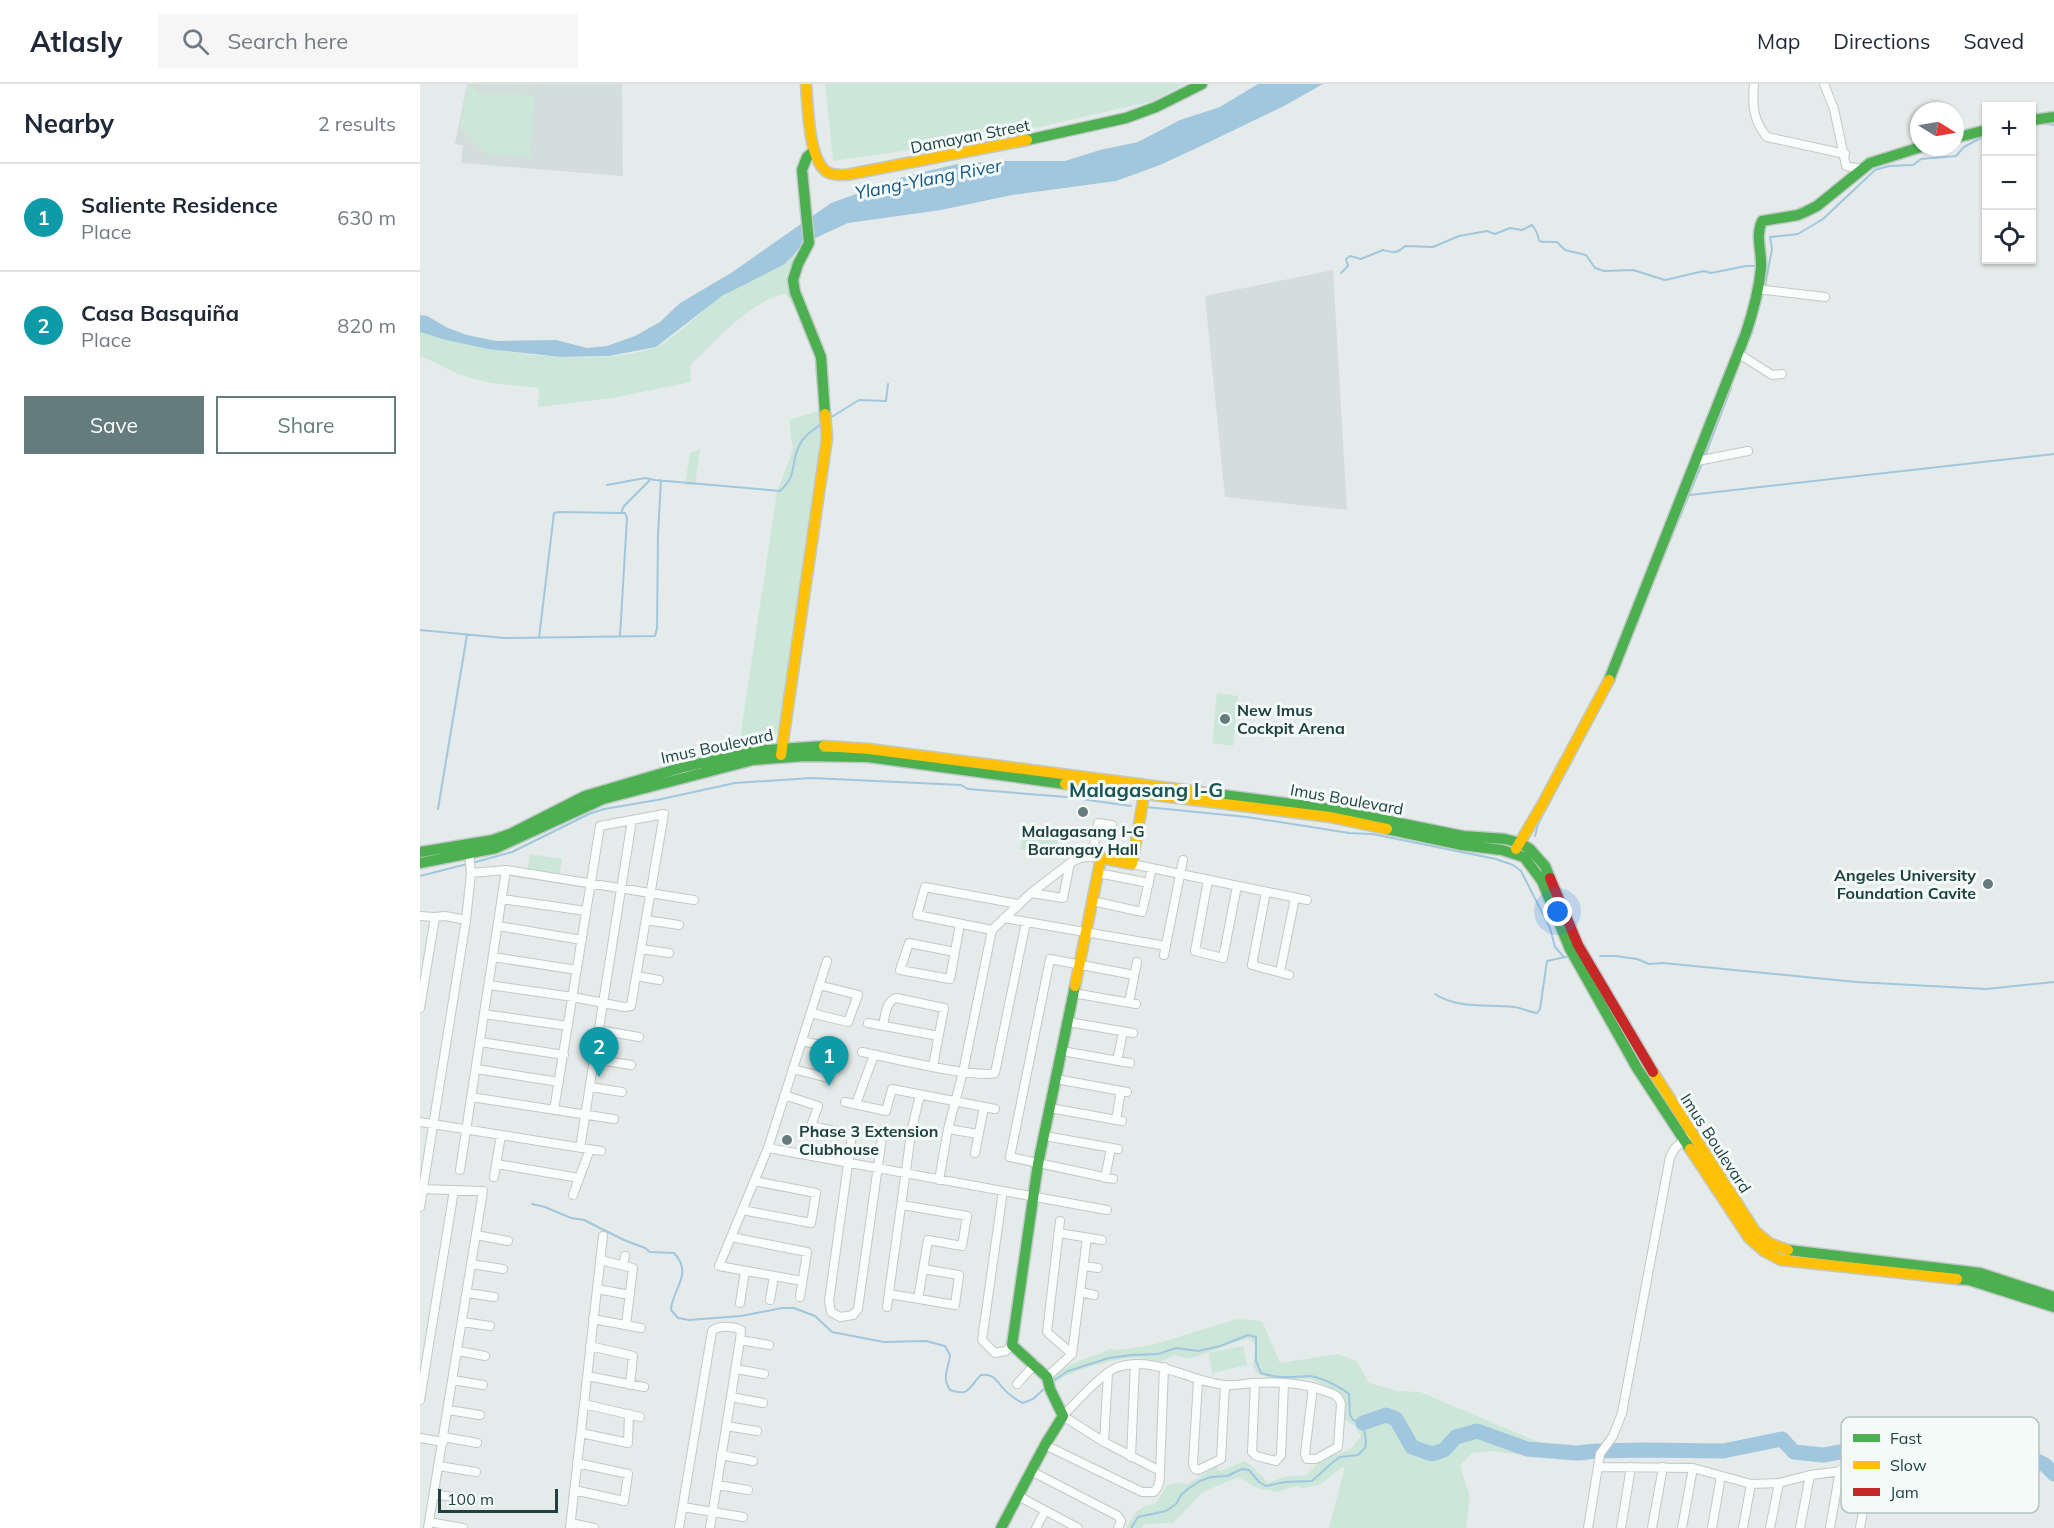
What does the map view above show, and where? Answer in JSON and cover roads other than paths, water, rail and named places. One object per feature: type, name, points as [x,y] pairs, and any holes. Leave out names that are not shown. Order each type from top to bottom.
[{"type":"street","points":[[781,752],[827,438],[819,350],[794,286],[795,273],[808,243],[802,170],[807,157],[814,151],[806,84]]},
{"type":"street","name":"Damayan Street","points":[[814,151],[827,172],[846,175],[1066,133],[1117,120],[1156,107],[1202,84]]},
{"type":"street","points":[[1754,84],[1752,108],[1761,130],[1767,137],[1845,154]]},
{"type":"street","points":[[1824,84],[1834,110],[1846,166],[1861,169]]},
{"type":"street","points":[[2036,119],[2054,117]]},
{"type":"street","points":[[1964,136],[1982,131]]},
{"type":"street","points":[[1517,848],[1608,681],[1739,354],[1750,322],[1761,265],[1758,228],[1762,221],[1798,215],[1817,206],[1852,179],[1861,169],[1879,159],[1910,150]]},
{"type":"street","points":[[1757,289],[1825,297]]},
{"type":"street","points":[[1739,354],[1772,375],[1782,374]]},
{"type":"street","points":[[1697,461],[1748,451]]},
{"type":"street","name":"Imus Boulevard","points":[[420,863],[470,863],[496,848],[589,804],[781,752],[823,746],[861,748],[1145,790],[1330,809],[1463,836],[1505,839],[1517,848],[1530,849],[1545,866],[1578,945],[1749,1238],[1768,1256],[1796,1262],[1969,1280],[2054,1307]]},
{"type":"street","name":"Imus Boulevard","points":[[420,852],[482,842],[510,834],[585,796],[680,768],[753,751],[781,752]]},
{"type":"street","points":[[1132,864],[1145,790]]},
{"type":"street","points":[[489,985],[573,997],[624,1007],[631,1006],[664,814],[600,826],[586,911],[582,940],[573,997],[568,1026],[564,1055],[559,1082],[555,1110]]},
{"type":"street","points":[[580,1148],[632,820]]},
{"type":"street","points":[[1003,1191],[982,1340],[995,1353],[1006,1351],[1012,1345],[1038,1164],[1098,873],[1096,857],[1098,823],[1112,825]]},
{"type":"street","points":[[939,1180],[992,930],[1018,904],[1070,863],[1077,858],[1096,857],[1307,900]]},
{"type":"street","points":[[1164,956],[1183,860]]},
{"type":"street","points":[[420,1207],[421,1189],[466,920],[470,863],[694,900]]},
{"type":"street","points":[[1031,893],[1063,898],[1070,863]]},
{"type":"street","points":[[1092,901],[1142,912],[1152,868]]},
{"type":"street","points":[[460,1170],[506,870]]},
{"type":"street","points":[[1098,873],[1149,883]]},
{"type":"street","points":[[1208,880],[1195,951],[1223,958],[1237,886]]},
{"type":"street","points":[[992,930],[917,915],[926,887],[1018,904]]},
{"type":"street","points":[[1266,892],[1251,965],[1289,975]]},
{"type":"street","points":[[1280,972],[1295,898]]},
{"type":"street","points":[[502,899],[586,911]]},
{"type":"street","points":[[420,916],[445,915],[466,920]]},
{"type":"street","points":[[420,1004],[423,975],[435,917]]},
{"type":"street","points":[[1005,918],[1166,946]]},
{"type":"street","points":[[646,920],[679,925]]},
{"type":"street","points":[[862,1052],[963,1072],[986,1075],[995,1073],[1026,922]]},
{"type":"street","points":[[955,952],[909,943],[900,970],[950,979],[955,952],[960,924]]},
{"type":"street","points":[[498,926],[582,940]]},
{"type":"street","points":[[420,945],[430,946]]},
{"type":"street","points":[[641,949],[669,953]]},
{"type":"street","points":[[493,957],[577,970]]},
{"type":"street","points":[[1045,1136],[1114,1149],[1109,1178],[1010,1157],[1050,959],[1134,975]]},
{"type":"street","points":[[802,1281],[719,1266],[768,1148],[827,962]]},
{"type":"street","points":[[1074,993],[1132,1004],[1137,962]]},
{"type":"street","points":[[636,976],[659,980]]},
{"type":"street","points":[[811,1013],[848,1022],[858,995],[819,985]]},
{"type":"street","points":[[883,1026],[889,1002],[896,998],[944,1008],[933,1066]]},
{"type":"street","points":[[484,1014],[568,1026]]},
{"type":"street","points":[[1068,1022],[1133,1034]]},
{"type":"street","points":[[867,1023],[939,1036]]},
{"type":"street","points":[[599,1030],[639,1037]]},
{"type":"street","points":[[1117,1061],[1123,1032]]},
{"type":"street","points":[[793,1069],[828,1078],[838,1049],[802,1041]]},
{"type":"street","points":[[480,1042],[564,1055]]},
{"type":"street","points":[[1062,1051],[1130,1063]]},
{"type":"street","points":[[856,1104],[874,1054]]},
{"type":"street","points":[[594,1059],[631,1065]]},
{"type":"street","points":[[476,1069],[559,1082]]},
{"type":"street","points":[[1050,1108],[1119,1120],[1124,1092],[1056,1079]]},
{"type":"street","points":[[590,1087],[622,1092]]},
{"type":"street","points":[[845,1102],[886,1111],[892,1089],[995,1109]]},
{"type":"street","points":[[784,1095],[818,1106],[811,1126],[852,1135],[829,1301],[831,1312],[840,1317],[853,1315],[858,1309],[883,1130]]},
{"type":"street","points":[[887,1307],[912,1131],[920,1095]]},
{"type":"street","points":[[471,1097],[614,1119]]},
{"type":"street","points":[[975,1153],[984,1107]]},
{"type":"street","points":[[420,1122],[601,1151]]},
{"type":"street","points":[[948,1129],[978,1134]]},
{"type":"street","points":[[494,1177],[501,1135]]},
{"type":"street","points":[[1588,1528],[1600,1454],[1613,1436],[1622,1413],[1670,1157],[1675,1148],[1688,1137]]},
{"type":"street","name":"Imus Boulevard","points":[[1688,1137],[1755,1231],[1773,1247],[1796,1252],[1980,1273],[2054,1297]]},
{"type":"street","points":[[768,1148],[1107,1210]]},
{"type":"street","points":[[573,1195],[590,1149]]},
{"type":"street","points":[[496,1164],[579,1178]]},
{"type":"street","points":[[742,1210],[811,1223],[816,1193],[754,1181]]},
{"type":"street","points":[[421,1189],[483,1191],[444,1440],[428,1525],[463,1528]]},
{"type":"street","points":[[420,1400],[454,1190]]},
{"type":"street","points":[[902,1205],[967,1216],[962,1246],[928,1240],[918,1299]]},
{"type":"street","points":[[1060,1221],[1047,1332],[1072,1354]]},
{"type":"street","points":[[1059,1233],[1102,1240]]},
{"type":"street","points":[[476,1235],[508,1240]]},
{"type":"street","points":[[594,1528],[570,1525],[603,1236]]},
{"type":"street","points":[[731,1237],[807,1252],[800,1297]]},
{"type":"street","points":[[1049,1382],[1072,1354],[1087,1238]]},
{"type":"street","points":[[623,1265],[625,1256]]},
{"type":"street","points":[[600,1260],[633,1268],[626,1325]]},
{"type":"street","points":[[471,1264],[503,1269]]},
{"type":"street","points":[[1084,1266],[1098,1268]]},
{"type":"street","points":[[889,1294],[955,1305],[959,1275],[923,1269]]},
{"type":"street","points":[[740,1303],[745,1271]]},
{"type":"street","points":[[770,1300],[774,1276]]},
{"type":"street","points":[[597,1289],[630,1295]]},
{"type":"street","points":[[1080,1292],[1094,1295]]},
{"type":"street","points":[[467,1293],[495,1297]]},
{"type":"street","points":[[593,1318],[641,1328]]},
{"type":"street","points":[[462,1322],[490,1326]]},
{"type":"street","points":[[679,1528],[712,1331],[717,1327],[740,1328],[736,1369],[710,1528]]},
{"type":"street","points":[[740,1340],[769,1345]]},
{"type":"street","points":[[1012,1345],[1035,1364],[1049,1382],[1063,1416],[1104,1442],[1160,1471]]},
{"type":"street","points":[[590,1346],[633,1356],[630,1385]]},
{"type":"street","points":[[458,1351],[485,1356]]},
{"type":"street","points":[[1017,1384],[1035,1364]]},
{"type":"street","points":[[1131,1457],[1135,1364]]},
{"type":"street","points":[[1001,1528],[1063,1416],[1116,1367],[1135,1364],[1164,1367],[1198,1380],[1225,1385],[1284,1383],[1313,1387],[1336,1395],[1341,1401],[1338,1448],[1309,1460],[1305,1454],[1313,1387]]},
{"type":"street","points":[[1045,1445],[1142,1492],[1154,1492],[1160,1482],[1164,1367]]},
{"type":"street","points":[[736,1369],[764,1374]]},
{"type":"street","points":[[1104,1442],[1108,1373]]},
{"type":"street","points":[[587,1376],[644,1388]]},
{"type":"street","points":[[453,1380],[483,1386]]},
{"type":"street","points":[[1198,1380],[1193,1464],[1198,1470],[1221,1458],[1225,1385]]},
{"type":"street","points":[[1255,1383],[1252,1452],[1256,1456],[1276,1461],[1281,1455],[1284,1383]]},
{"type":"street","points":[[731,1397],[763,1403]]},
{"type":"street","points":[[584,1404],[640,1417]]},
{"type":"street","points":[[448,1410],[480,1415]]},
{"type":"street","points":[[580,1433],[628,1443],[629,1414]]},
{"type":"street","points":[[726,1426],[757,1431]]},
{"type":"street","points":[[420,1438],[477,1443]]},
{"type":"street","points":[[722,1455],[753,1461]]},
{"type":"street","points":[[574,1490],[624,1501],[628,1474],[577,1463]]},
{"type":"street","points":[[439,1466],[476,1472]]},
{"type":"street","points":[[1599,1467],[1693,1468],[1751,1484],[1779,1483],[1810,1474],[1840,1470],[1830,1528]]},
{"type":"street","points":[[1621,1528],[1631,1467]]},
{"type":"street","points":[[1652,1528],[1663,1467]]},
{"type":"street","points":[[1682,1528],[1693,1468]]},
{"type":"street","points":[[1031,1471],[1118,1516],[1121,1521],[1118,1528]]},
{"type":"street","points":[[1800,1528],[1810,1474]]},
{"type":"street","points":[[1712,1528],[1721,1476]]},
{"type":"street","points":[[1770,1528],[1779,1483]]},
{"type":"street","points":[[1743,1528],[1751,1484]]},
{"type":"street","points":[[717,1485],[747,1490]]},
{"type":"street","points":[[434,1494],[470,1500]]},
{"type":"street","points":[[1018,1496],[1078,1528]]},
{"type":"street","points":[[683,1507],[743,1517]]},
{"type":"street","points":[[1036,1528],[1045,1510]]},
{"type":"street","points":[[1860,1528],[1863,1513]]},
{"type":"water","name":"Ylang-Ylang River","points":[[1258,84],[1323,84],[1284,106],[1201,146],[1160,165],[1116,181],[1012,195],[941,210],[848,223],[811,240],[799,248],[783,265],[722,296],[656,347],[609,356],[561,357],[488,349],[420,332],[420,315],[427,316],[448,328],[467,335],[496,341],[556,340],[587,348],[607,346],[635,336],[660,322],[680,303],[731,273],[831,203],[906,176],[958,164],[1065,161],[1100,150],[1138,142],[1180,120],[1220,107]]},
{"type":"waterway","points":[[2043,123],[2054,125]]},
{"type":"waterway","points":[[1765,286],[1772,249],[1770,237],[1798,234],[1823,219],[1875,170],[1889,166],[1913,165],[1921,159],[1956,156],[1964,147],[1982,137]]},
{"type":"waterway","points":[[1341,273],[1348,266],[1346,259],[1350,256],[1361,259],[1383,250],[1397,252],[1405,246],[1433,247],[1459,236],[1487,231],[1495,234],[1510,228],[1522,230],[1532,225],[1540,241],[1557,242],[1565,250],[1586,255],[1595,268],[1604,271],[1633,270],[1665,280],[1704,271],[1711,273],[1757,266]]},
{"type":"waterway","points":[[1752,333],[1763,292]]},
{"type":"waterway","points":[[830,418],[859,400],[886,401],[888,384]]},
{"type":"waterway","points":[[1705,456],[1731,388]]},
{"type":"waterway","points":[[607,485],[645,478],[780,491],[792,474],[796,453],[801,442],[820,425]]},
{"type":"waterway","points":[[1690,495],[2054,454]]},
{"type":"waterway","points":[[1659,567],[1703,461]]},
{"type":"waterway","points":[[539,638],[554,513],[621,513],[624,506],[650,480]]},
{"type":"waterway","points":[[420,630],[504,638],[655,636],[661,480]]},
{"type":"waterway","points":[[620,636],[627,518],[625,513],[621,513]]},
{"type":"waterway","points":[[438,809],[467,635]]},
{"type":"waterway","points":[[1535,836],[1538,824],[1604,700]]},
{"type":"waterway","points":[[472,863],[512,852],[589,814],[604,809],[735,783],[812,778],[961,785],[968,789],[1067,797],[1131,806]]},
{"type":"waterway","points":[[1146,807],[1247,817],[1349,833],[1372,834],[1496,859],[1513,865],[1521,871],[1550,928],[1555,947],[1564,957]]},
{"type":"waterway","points":[[420,876],[467,864]]},
{"type":"waterway","points":[[1435,994],[1463,1004],[1514,1007],[1537,1013],[1540,1009],[1547,961],[1570,956]]},
{"type":"waterway","points":[[1600,956],[1637,959],[1649,964],[1663,963],[1856,982],[1986,989],[2054,982]]},
{"type":"waterway","points":[[532,1204],[571,1218],[584,1220],[650,1252],[674,1253],[682,1268],[671,1310],[678,1318],[689,1320],[741,1316],[794,1308],[815,1316],[832,1332],[884,1342],[926,1341],[945,1346],[950,1355],[946,1376],[950,1390],[966,1391],[981,1375],[988,1375],[1011,1396],[1023,1403],[1033,1399],[1046,1387]]},
{"type":"waterway","points":[[1053,1381],[1068,1371],[1109,1358],[1158,1354],[1176,1348],[1198,1351],[1220,1346],[1248,1335],[1256,1337],[1256,1361],[1261,1373],[1279,1377],[1309,1376],[1330,1383],[1349,1394],[1350,1415],[1353,1420],[1363,1423],[1366,1441],[1365,1448],[1358,1455],[1340,1457],[1312,1481],[1285,1482],[1266,1486],[1259,1482],[1249,1470],[1242,1469],[1227,1476],[1211,1477],[1189,1488],[1176,1504],[1166,1511],[1138,1517],[1131,1528]]},
{"type":"waterway","points":[[1363,1423],[1386,1415],[1396,1419],[1412,1447],[1432,1454],[1444,1450],[1456,1437],[1477,1431],[1527,1449],[1576,1453],[1645,1450],[1723,1451],[1782,1439],[1794,1452],[1823,1455],[1841,1452]]},
{"type":"waterway","points":[[2039,1462],[2054,1474]]},
{"type":"place","name":"New Imus Cockpit Arena","points":[[1225,719]]},
{"type":"place","name":"Malagasang I-G Barangay Hall","points":[[1083,812]]},
{"type":"place","name":"Angeles University Foundation Cavite","points":[[1988,884]]},
{"type":"place","name":"Casa Basquiña","points":[[599,1077]]},
{"type":"place","name":"Saliente Residence","points":[[829,1086]]},
{"type":"place","name":"Phase 3 Extension Clubhouse","points":[[787,1140]]},
{"type":"district","name":"Malagasang I-G","points":[[1146,789]]}]
